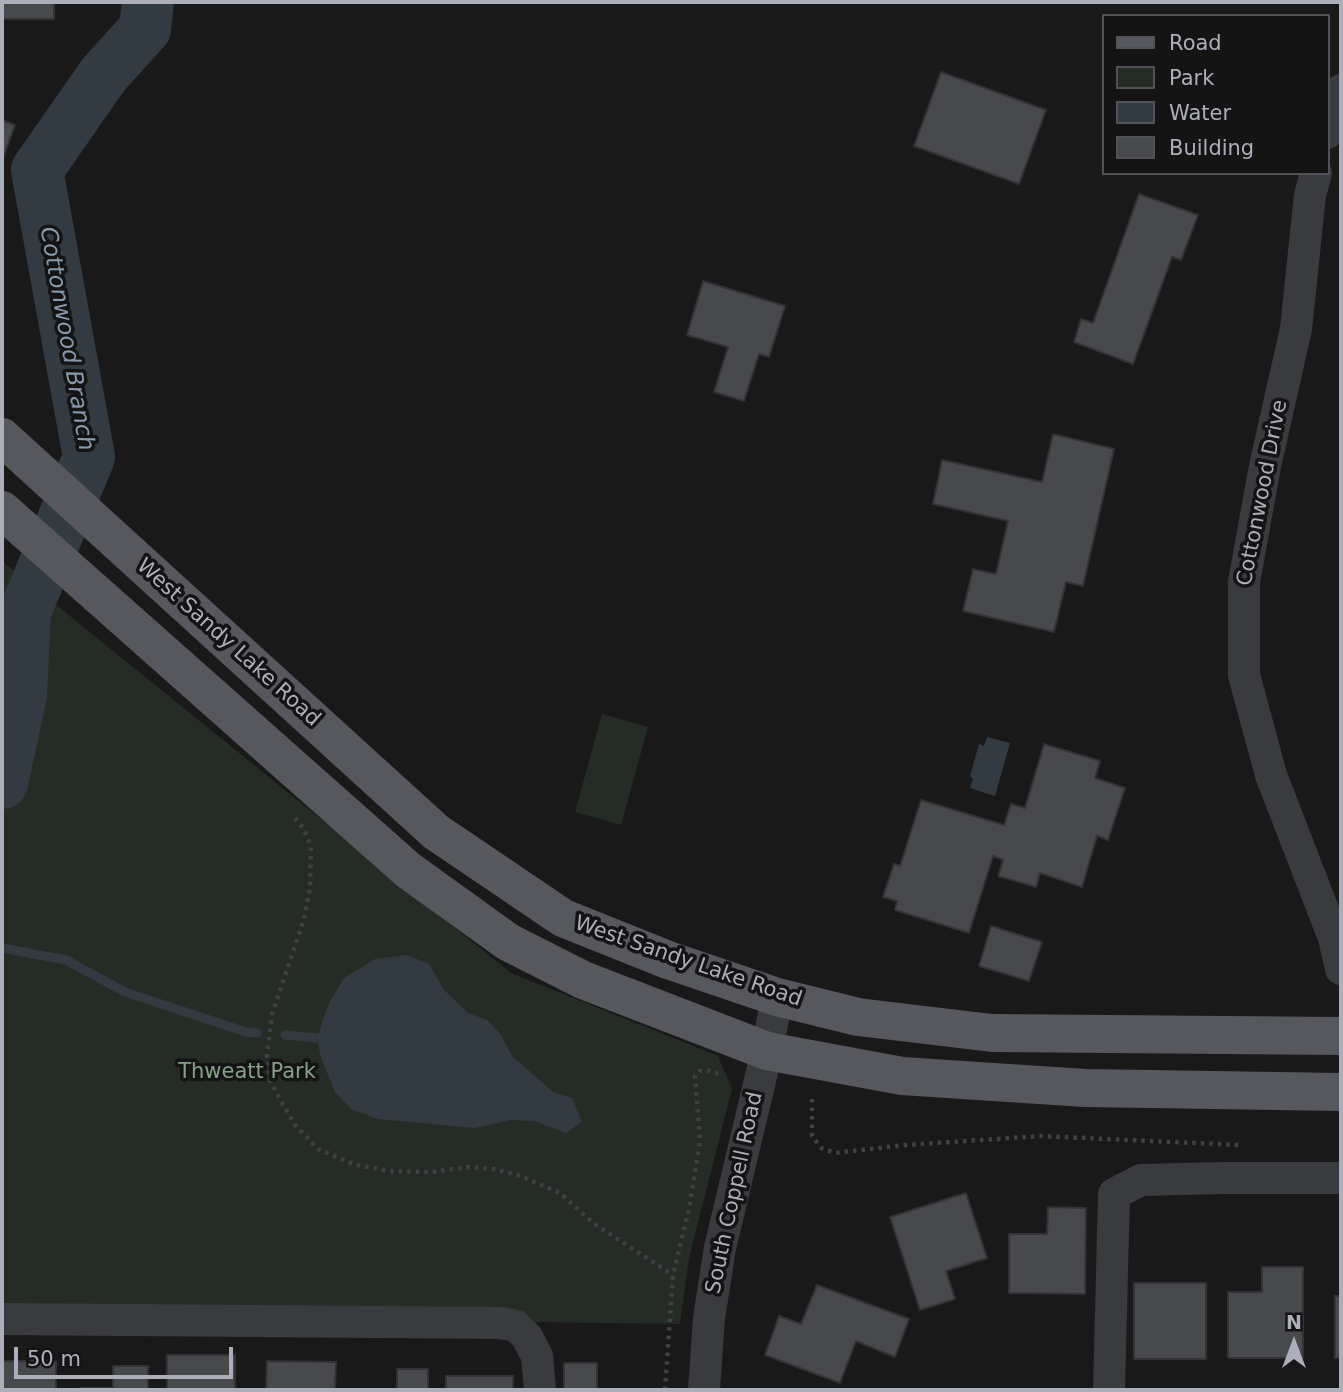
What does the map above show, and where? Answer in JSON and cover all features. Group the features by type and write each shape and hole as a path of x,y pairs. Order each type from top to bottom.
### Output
{"main road":[{"name":"West Sandy Lake Road","path":"2,436 436,832 563,918 668,960 777,998 858,1017 992,1033 1341,1036"},
{"path":"2,510 408,870 508,942 583,980 767,1051 915,1077 1085,1088 1341,1092"}],"street":[{"path":"1329,125 1341,90"},
{"name":"Cottonwood Drive","path":"1315,175 1310,195 1296,329 1265,466 1244,582 1244,675 1271,775 1334,938 1341,969"},
{"name":"South Coppell Road","path":"704,1390 709,1318 720,1248 777,998"},
{"path":"1109,1390 1114,1194 1141,1180 1341,1178"},
{"path":"2,1319 501,1323 516,1326 527,1337 537,1356 540,1390"}],"path":[{"path":"291,812 304,829 311,847 310,888 304,919 272,1016 267,1055 271,1083 295,1125 318,1149 353,1164 388,1171 431,1172 467,1167 518,1175 560,1193 593,1223 673,1275"},
{"path":"665,1390 673,1275 690,1209 700,1141 695,1076 700,1071 707,1070 719,1074"},
{"path":"812,1099 813,1136 821,1148 835,1153 905,1145 1041,1136 1242,1145"}],"green space":[{"name":"Thweatt Park","path":"2,561 511,973 718,1056 732,1089 689,1258 680,1324 2,1315"},
{"path":"602,714 648,727 621,825 575,812"}],"water":[{"path":"987,737 1010,743 995,796 970,788 973,779 970,776 979,744 984,746"},
{"path":"407,955 429,964 444,990 468,1013 487,1020 501,1035 512,1056 553,1092 572,1098 582,1122 566,1133 534,1121 511,1120 475,1128 378,1119 351,1109 335,1092 321,1058 317,1038 329,1003 344,978 375,959"}],"building":[{"path":"2,2 54,2 54,19 2,19"},
{"path":"941,72 1046,110 1019,184 914,146"},
{"path":"2,120 15,125 2,161"},
{"path":"1139,194 1198,215 1181,260 1172,257 1133,364 1074,342 1081,319 1093,323"},
{"path":"703,281 785,306 769,357 759,354 744,401 714,392 728,347 687,335"},
{"path":"1053,434 1114,449 1083,586 1066,582 1054,632 963,611 973,569 996,574 1008,521 933,504 942,460 1042,482"},
{"path":"1044,744 1100,761 1095,778 1125,788 1108,840 1097,836 1082,887 1040,873 1036,887 998,876 1003,860 993,856 969,933 895,910 897,901 883,897 894,864 900,866 921,800 1004,825 1011,804 1025,808"},
{"path":"991,926 1042,942 1029,981 979,966"},
{"path":"966,1193 987,1258 946,1271 955,1299 920,1310 890,1217"},
{"path":"1048,1207 1086,1208 1085,1294 1009,1293 1009,1234 1047,1234"},
{"path":"1262,1267 1303,1267 1303,1358 1228,1358 1228,1292 1262,1292"},
{"path":"1134,1283 1206,1283 1206,1359 1134,1359"},
{"path":"817,1285 909,1319 895,1357 856,1341 840,1383 765,1355 779,1316 801,1324"},
{"path":"1335,1296 1341,1296 1341,1358 1335,1358"},
{"path":"167,1355 235,1355 235,1390 167,1390"},
{"path":"2,1361 56,1361 56,1390 2,1390"},
{"path":"267,1361 336,1362 335,1390 266,1390"},
{"path":"564,1363 597,1363 597,1390 564,1390"},
{"path":"113,1366 148,1366 148,1390 80,1390 113,1388"},
{"path":"397,1369 428,1369 428,1390 397,1390"},
{"path":"446,1376 513,1376 513,1390 446,1390"}],"waterway":[{"name":"Cottonwood Branch","path":"2,783 21,695 25,612 89,457 37,170 104,74 145,29 148,2"},
{"path":"2,948 66,960 125,992 246,1032 257,1033"},
{"path":"285,1035 317,1038"}]}
